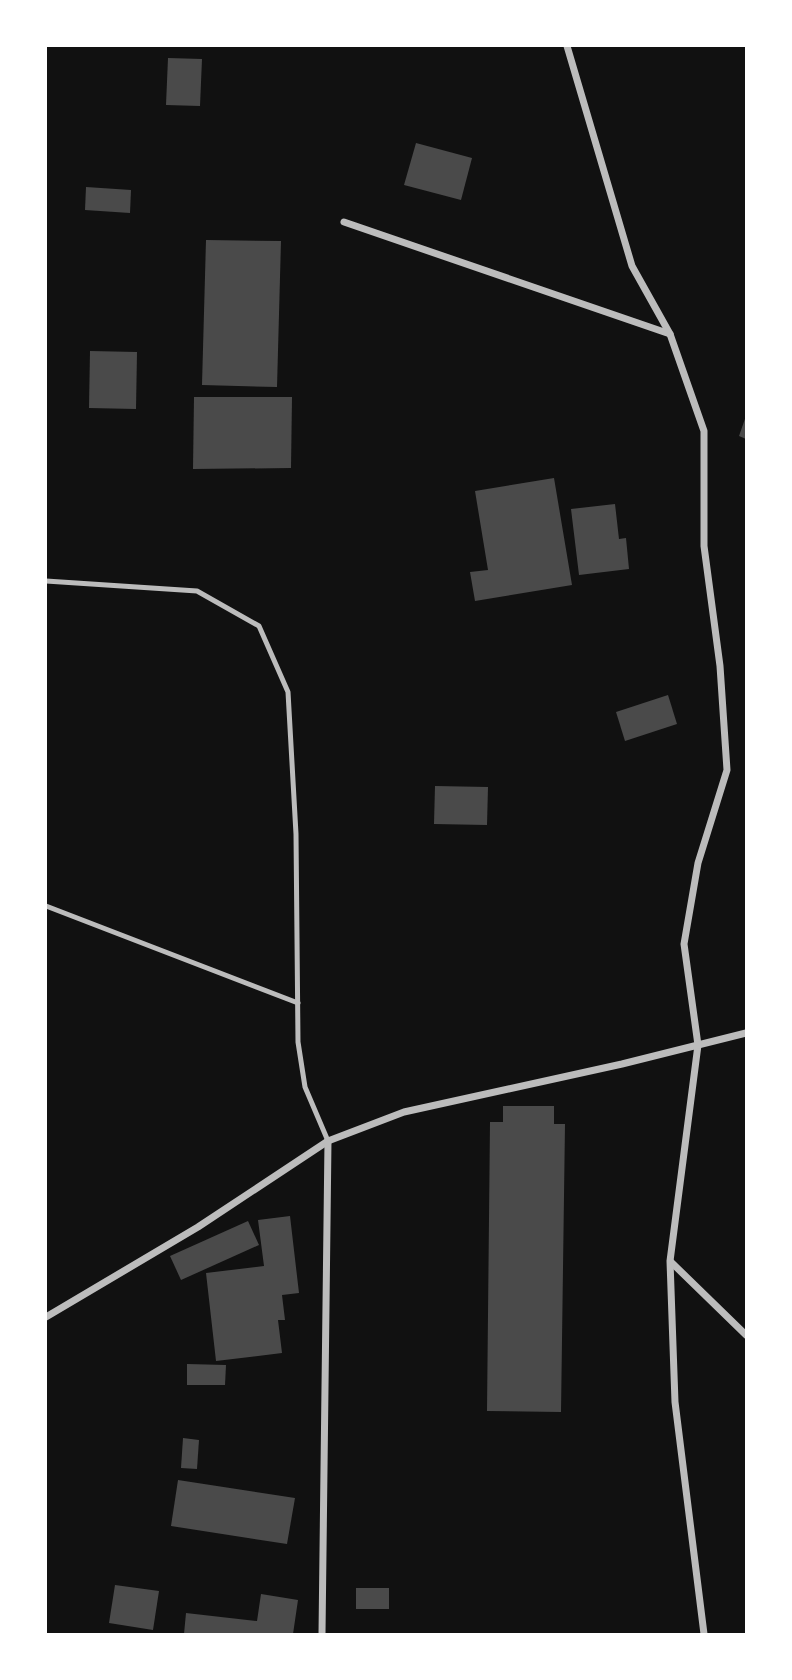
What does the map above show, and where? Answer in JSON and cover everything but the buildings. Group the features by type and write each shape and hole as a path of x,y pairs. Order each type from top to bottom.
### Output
{"street":[{"path":"567,46 632,266 670,334 704,431 704,546 720,666 727,769 698,863 684,944 698,1045 670,1261 675,1402 704,1634"},
{"path":"344,222 670,334"},
{"path":"46,1317 198,1227 328,1141 404,1112 622,1064 747,1033"},
{"path":"322,1634 328,1141"},
{"path":"670,1261 747,1335"}],"lane":[{"path":"46,581 197,591 259,626 288,692 296,834 298,1042 305,1087 328,1141"},
{"path":"46,906 298,1003"}]}
